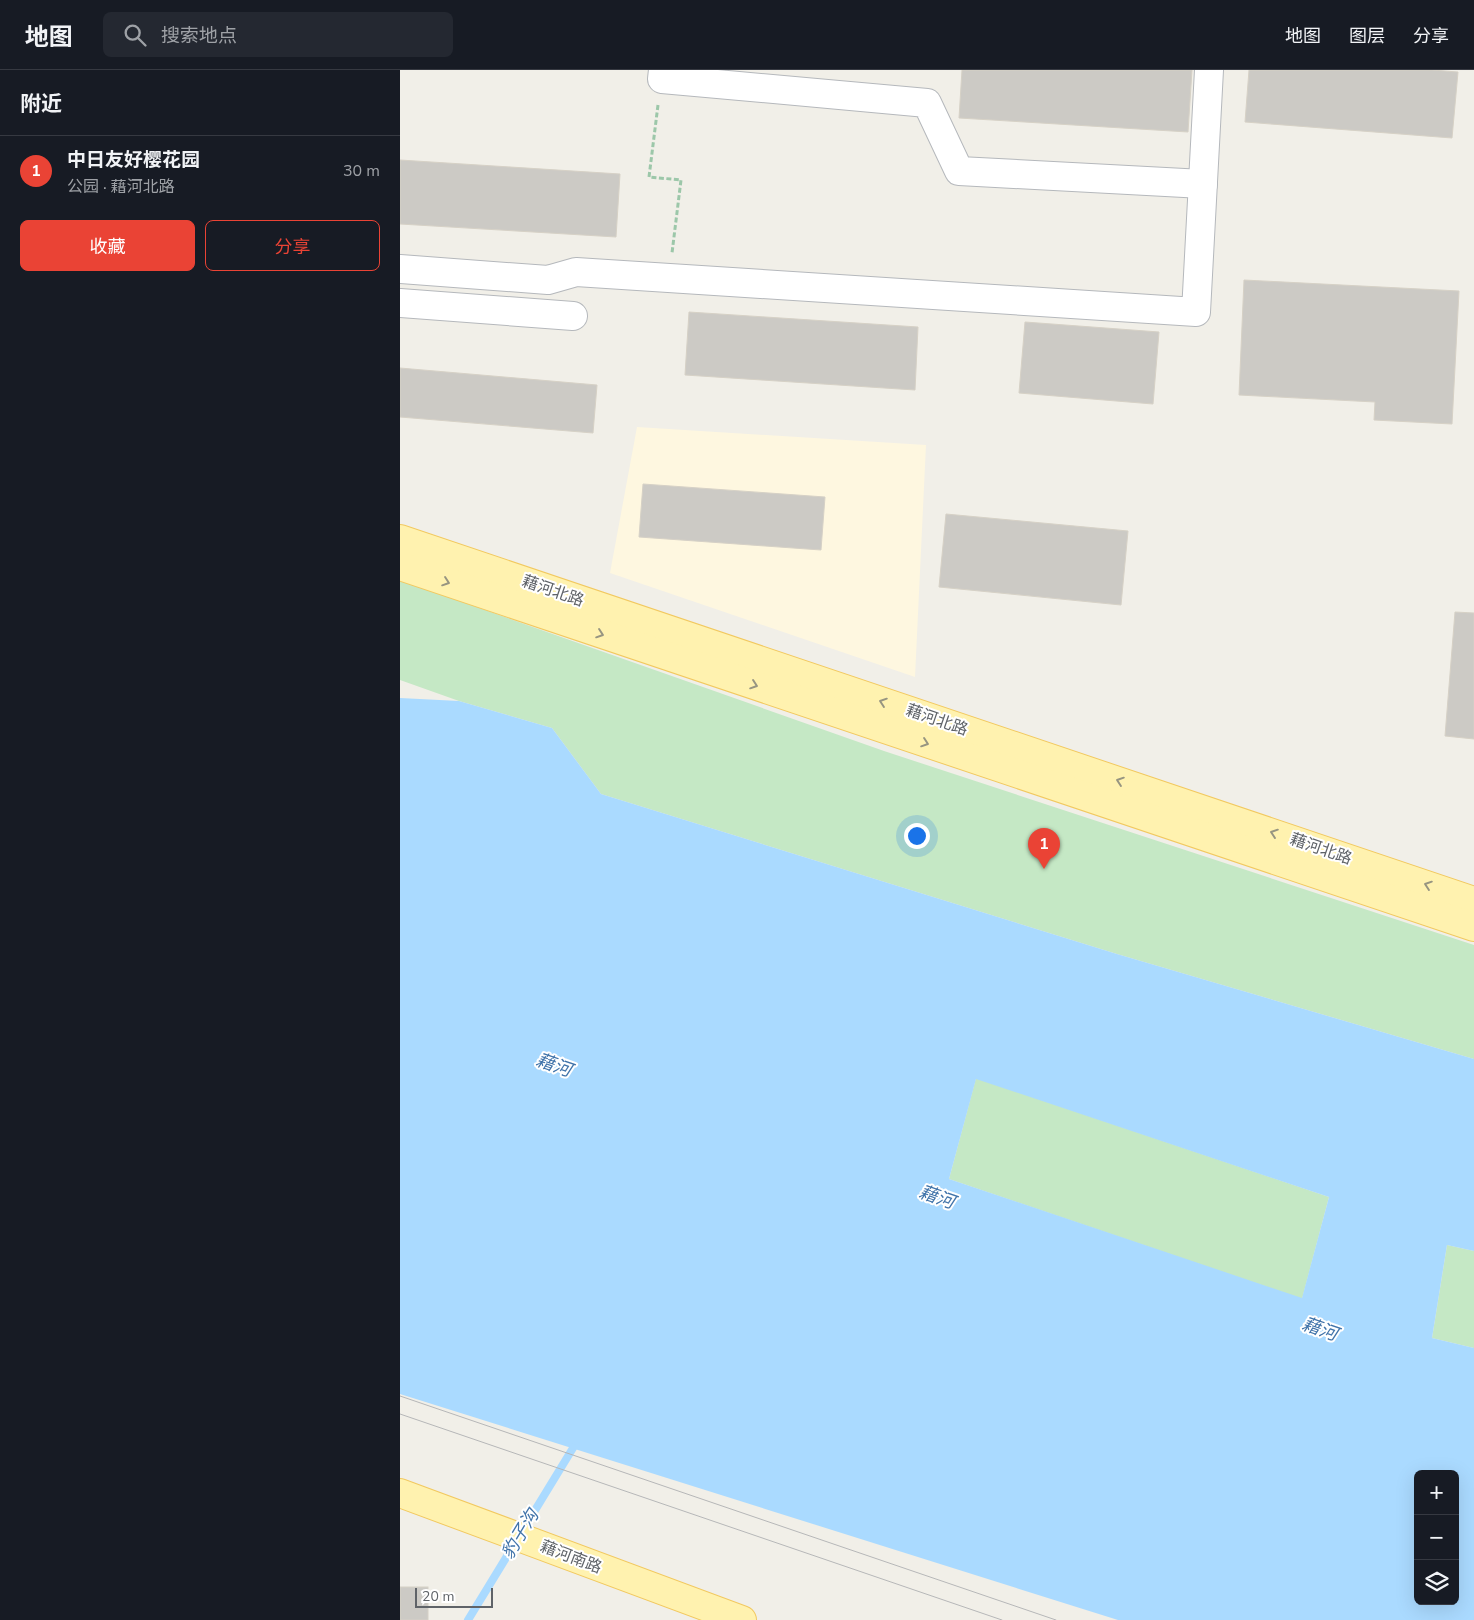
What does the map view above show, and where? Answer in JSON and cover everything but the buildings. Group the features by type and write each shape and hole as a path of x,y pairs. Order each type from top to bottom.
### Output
{"main road":[{"name":"藉河北路","path":"400,539 1474,901"},
{"name":"藉河北路","path":"400,566 1474,927"},
{"name":"藉河南路","path":"400,1493 742,1620"}],"lane":[{"path":"400,269 548,280 576,272 1196,312 1209,70"},
{"path":"662,74 927,103 959,171 1203,184"},
{"path":"400,303 573,316"}],"path":[{"path":"662,74 649,177 681,180 668,278"}],"shaded area":[{"path":"637,427 926,445 915,677 610,573"}],"green space":[{"path":"400,580 884,751 1474,945 1474,1059 1117,954 601,794 552,728 459,701 400,680"},
{"path":"976,1078 1329,1197 1302,1299 949,1179"},
{"path":"1447,1245 1474,1251 1474,1348 1432,1338"}],"water":[{"name":"藉河","path":"400,698 459,701 552,728 601,794 1117,954 1474,1059 1474,1251 1447,1245 1432,1338 1474,1348 1474,1620 1118,1620 400,1394","holes":["976,1079 1329,1197 1302,1298 949,1179"]}],"waterway":[{"name":"豹子沟","path":"468,1620 573,1448"}],"tram line":[{"path":"400,1396 1056,1620"},
{"path":"400,1414 1002,1620"}],"place":[{"name":"中日友好樱花园","path":"1044,869"}]}
